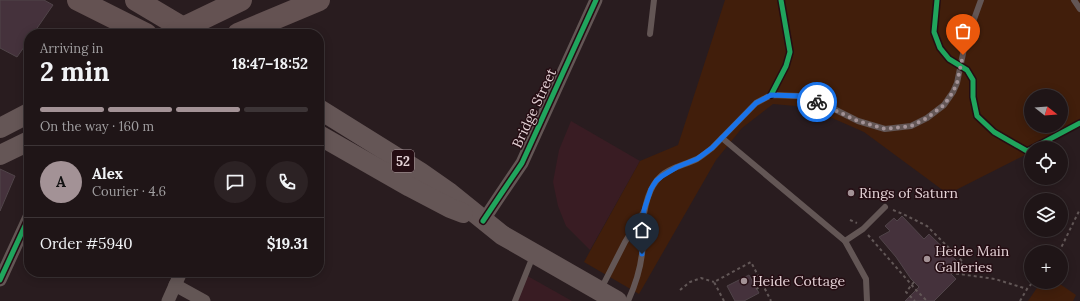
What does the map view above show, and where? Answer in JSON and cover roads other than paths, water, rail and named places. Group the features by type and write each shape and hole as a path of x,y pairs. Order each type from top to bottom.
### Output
{"highway":[{"path":"78,0 136,29"},
{"path":"136,0 180,29"},
{"path":"250,29 320,0"},
{"path":"188,29 229,1"}],"main road":[{"name":"52","path":"324,112 420,172 450,193 502,235 618,301"},
{"path":"0,128 24,116"},
{"name":"52","path":"324,138 410,188 450,208 483,221"},
{"path":"0,155 24,143"}],"street":[{"name":"Bridge Street","path":"483,221 522,163 596,0"},
{"path":"0,280 24,228"},
{"path":"168,301 179,277"},
{"path":"175,285 204,301"}],"lane":[{"path":"650,34 654,0"},
{"path":"600,290 625,242 644,210 651,189 656,181 679,166 697,159 712,148 756,103 771,95 799,96 822,103 858,121 885,129 911,126 927,118 944,105 953,92 958,77 965,44 981,0"},
{"path":"1074,0 1080,9"},
{"path":"722,138 845,241 866,279 867,301"},
{"path":"845,241 863,229 885,207"},
{"path":"628,301 638,276 642,254 644,210"},
{"path":"515,301 534,254"}],"place":[{"name":"Rings of Saturn","path":"851,193"},
{"name":"Heide Main Galleries","path":"927,259"},
{"name":"Heide Cottage","path":"744,281"}]}
